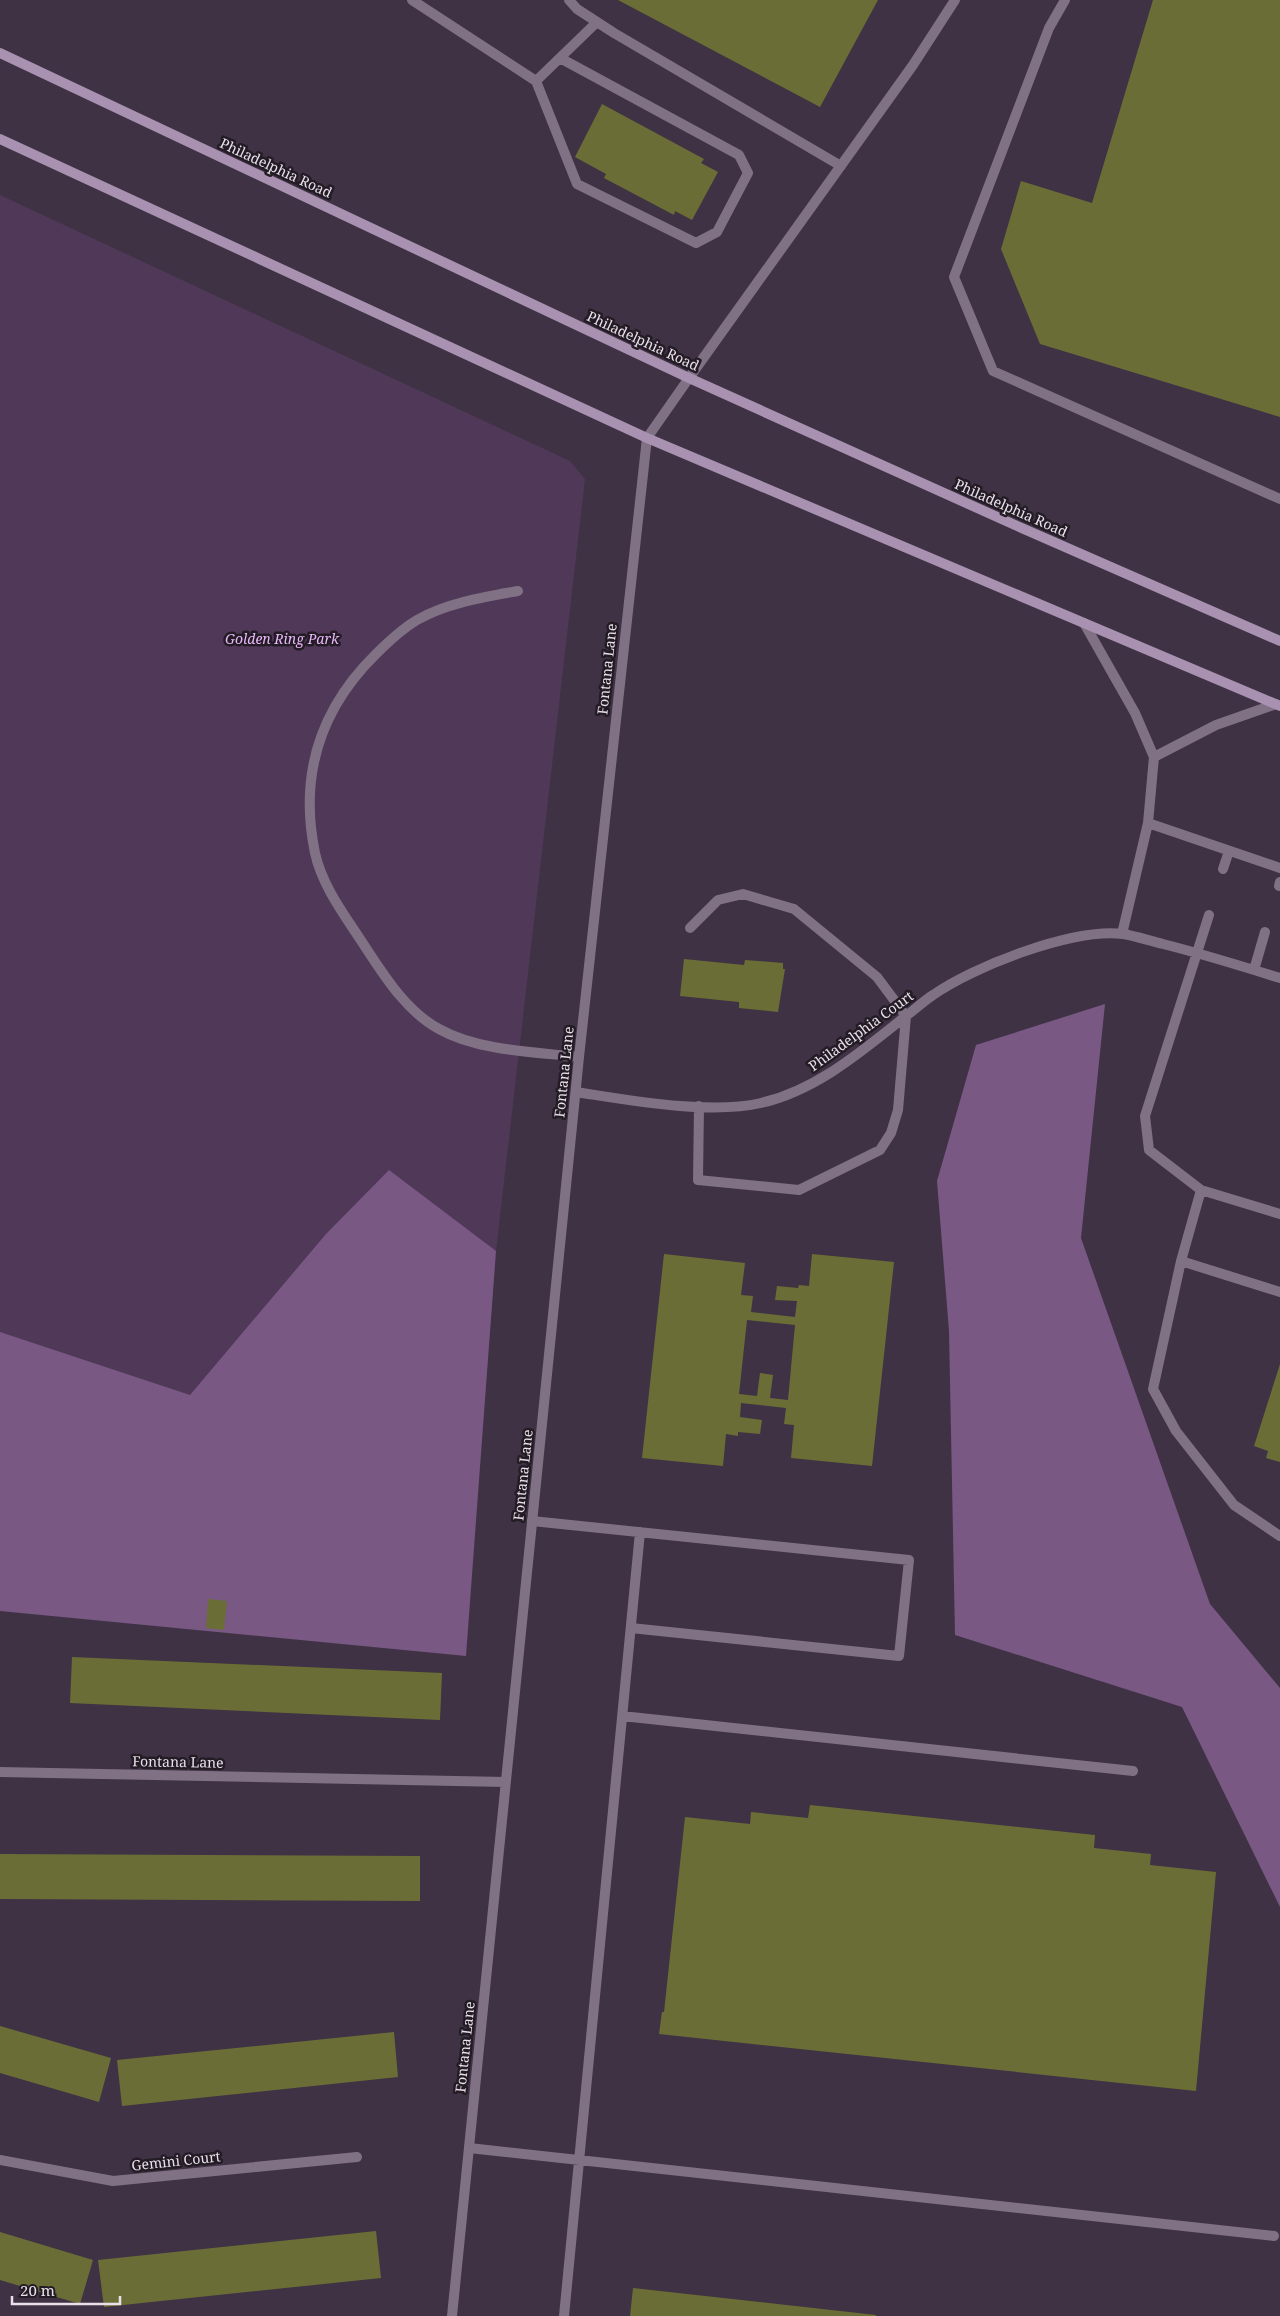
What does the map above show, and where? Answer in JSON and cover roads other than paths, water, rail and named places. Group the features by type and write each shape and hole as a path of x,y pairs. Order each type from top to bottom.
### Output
{"main road":[{"path":"0,46 16,61"},
{"name":"Philadelphia Road","path":"0,53 689,378 1015,525 1280,641"},
{"path":"0,139 647,438 1278,705"}],"street":[{"path":"412,0 536,81 577,184 696,243 717,232 748,173 739,155 560,58"},
{"path":"569,0 578,9 597,22 841,166"},
{"name":"Fontana Lane","path":"452,2316 579,1057 647,438 913,65 955,0"},
{"path":"1065,0 1049,28 954,278 993,371 1280,499"},
{"path":"536,81 597,22"},
{"path":"518,591 448,607 416,620 389,640 360,669 339,696 322,734 311,773 309,812 315,855 330,894 380,969 408,1005 439,1029 465,1039 498,1047 579,1057"},
{"path":"1084,623 1135,713 1154,757 1148,824 1122,934"},
{"path":"1154,757 1216,725 1278,705"},
{"path":"1148,824 1280,868"},
{"path":"1223,868 1229,851"},
{"path":"690,928 718,900 743,894 794,910 877,977 906,1016 898,1110 891,1133 880,1150 799,1190 698,1180 699,1106"},
{"path":"1209,916 1145,1116 1149,1150 1201,1190 1280,1214"},
{"path":"1254,970 1265,932"},
{"name":"Philadelphia Court","path":"576,1092 655,1103 699,1106 723,1107 760,1103 789,1094 818,1081 863,1050 934,994 1007,959 1074,938 1122,934 1198,953 1280,978"},
{"path":"1201,1190 1181,1261 1153,1390 1176,1431 1234,1505 1280,1536"},
{"path":"1181,1261 1280,1292"},
{"path":"532,1521 909,1560 899,1656 631,1628"},
{"path":"564,2316 640,1532"},
{"path":"622,1716 1133,1771"},
{"name":"Fontana Lane","path":"0,1772 506,1782"},
{"path":"469,2148 1274,2236"},
{"name":"Gemini Court","path":"0,2160 113,2181 357,2157"}],"park label":[{"name":"Golden Ring Park","path":"282,639"}]}
